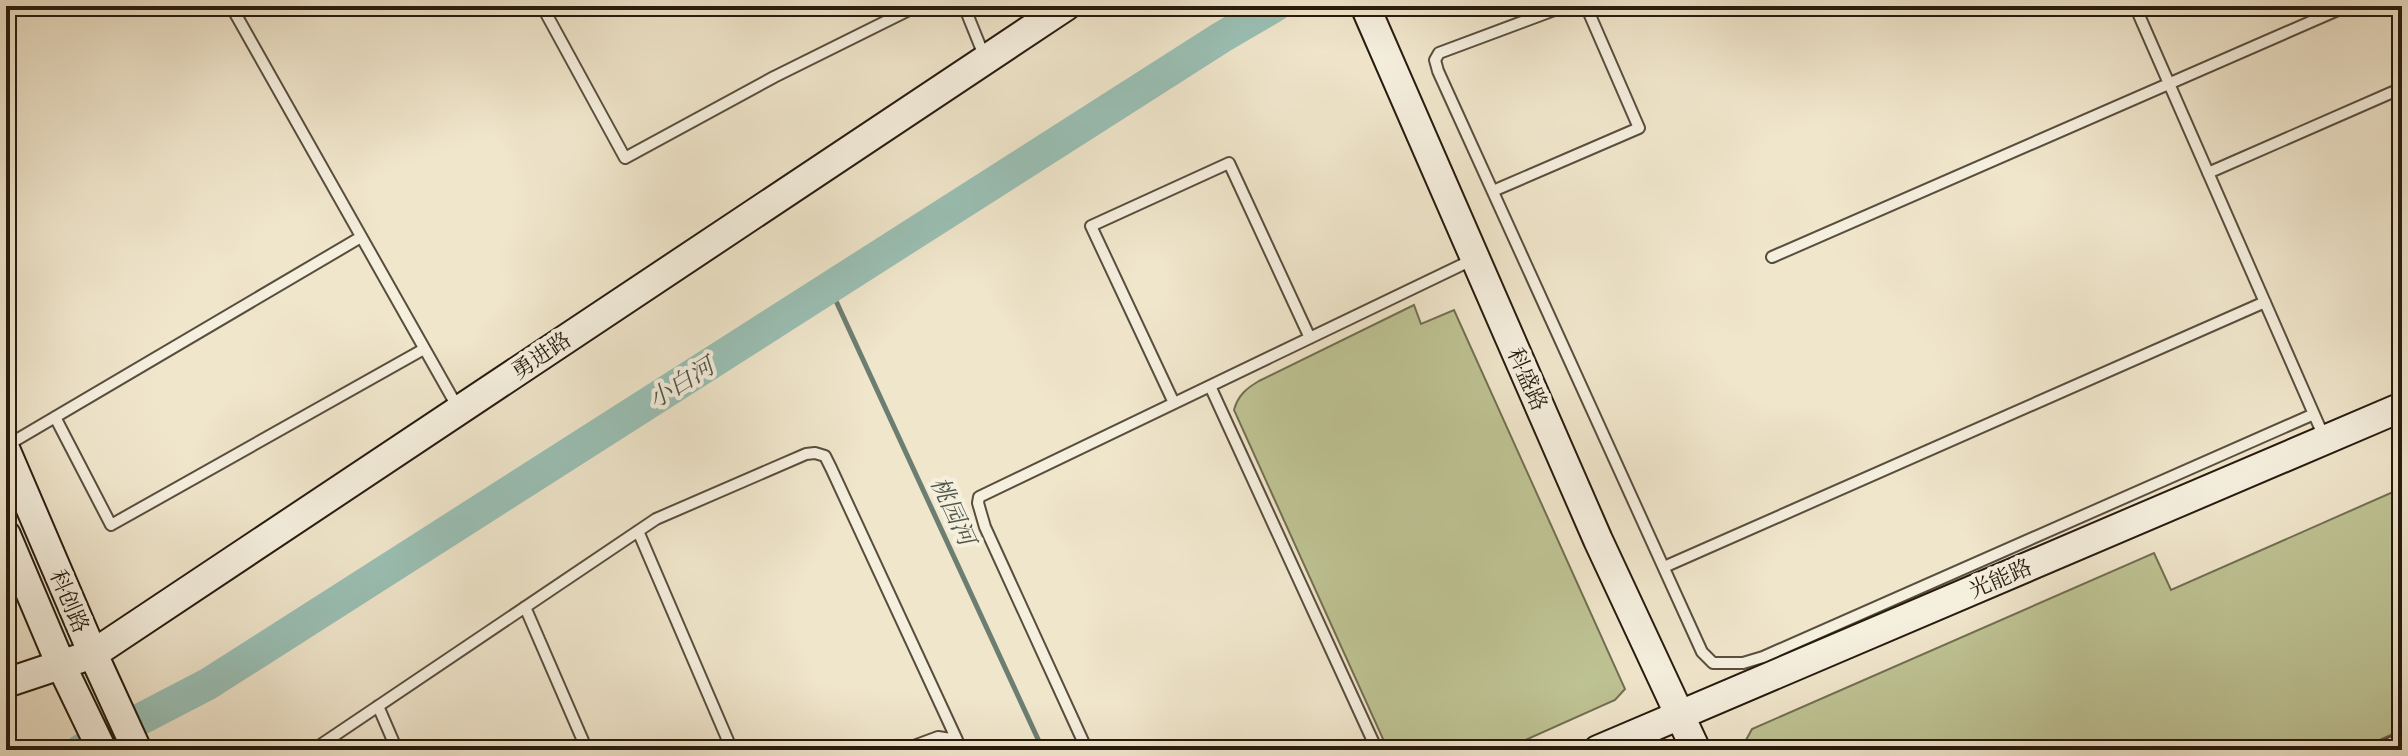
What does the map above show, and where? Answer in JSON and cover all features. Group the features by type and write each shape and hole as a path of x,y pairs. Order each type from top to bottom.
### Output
{"street":[{"name":"勇进路","path":"6,683 93,654 1066,6"},
{"name":"科盛路","path":"1365,6 1598,540 1696,750"},
{"name":"光能路","path":"1598,750 2319,427 2402,407"},
{"name":"科创路","path":"6,448 137,750"},
{"name":"科创路","path":"6,535 61,665 102,750"}],"lane":[{"path":"231,6 459,410"},
{"path":"542,6 625,158 774,77 917,6"},
{"path":"964,6 985,60"},
{"path":"1565,6 1439,53 1435,60 1702,652 1713,663 1743,663 1792,644 2319,427 2135,6"},
{"path":"1493,191 1639,128 1586,6"},
{"path":"1772,257 2347,6"},
{"path":"2208,173 2402,88"},
{"path":"1174,403 1091,226 1229,163 1310,338"},
{"path":"6,448 361,237"},
{"path":"1087,750 985,527 979,497 1475,258"},
{"path":"1664,567 2265,302"},
{"path":"55,417 111,525 424,349"},
{"path":"1210,386 1377,750"},
{"path":"313,750 656,519 806,454 815,453 825,456 959,745"},
{"path":"638,531 732,750"},
{"path":"525,607 587,750"},
{"path":"378,706 397,750"},
{"path":"903,750 938,737 959,745"},
{"path":"2375,750 2402,738"}],"green space":[{"path":"1414,305 1421,324 1454,310 1625,689 1615,700 1503,750 1388,750 1234,410 1244,392 1259,381"},
{"path":"2402,488 2402,730 2357,750 1747,750 1745,742 1752,729 2154,553 2171,590"}],"waterway":[{"name":"小白河","path":"81,750 208,684 1275,6"},
{"name":"桃园河","path":"830,288 1043,750"}]}
